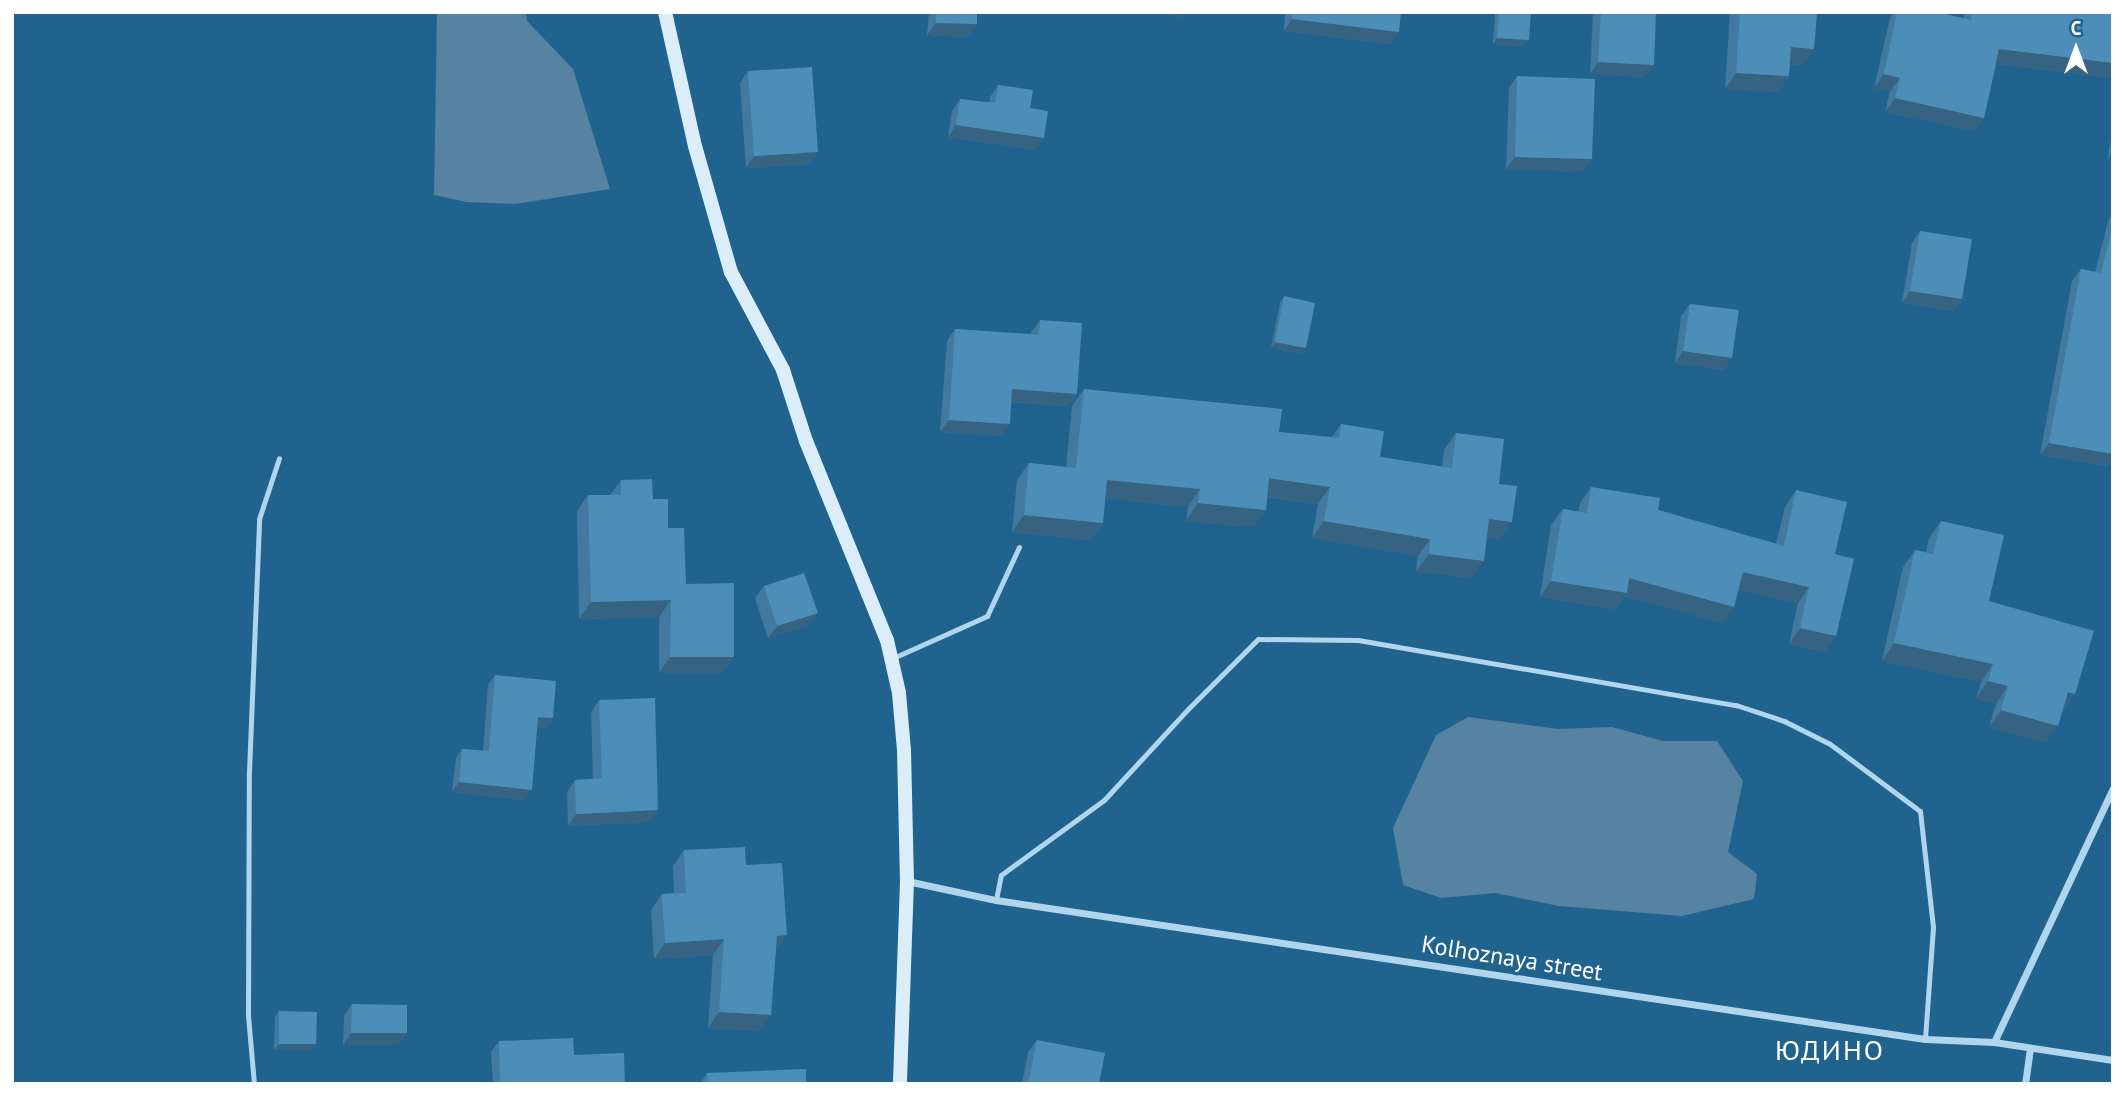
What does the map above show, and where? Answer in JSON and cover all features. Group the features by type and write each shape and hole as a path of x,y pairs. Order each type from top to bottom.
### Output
{"street":[{"path":"665,12 695,146 731,272 783,370 806,441 887,640 899,693 904,750 907,881 900,1084"},
{"path":"1994,1042 2113,789"},
{"name":"Kolhoznaya street","path":"907,881 996,900 1925,1039 1994,1042 2113,1060"},
{"path":"2025,1084 2030,1049"}],"lane":[{"path":"254,1084 248,1016 249,786 259,519 279,458"},
{"path":"891,659 987,615 1020,547"},
{"path":"996,900 1000,875 1104,800 1188,709 1258,639 1358,640 1736,705 1784,722 1830,744 1920,811 1933,927 1925,1039"}],"water":[{"path":"437,12 526,12 527,21 573,69 610,189 515,204 466,202 434,195"},
{"path":"1468,717 1558,729 1612,727 1663,741 1717,741 1743,781 1728,852 1757,874 1754,899 1682,916 1559,906 1495,893 1441,898 1403,885 1393,828 1436,735"}],"building":[{"path":"936,12 977,12 977,24 936,23"},
{"path":"1293,12 1401,12 1399,32 1292,19"},
{"path":"1499,12 1531,12 1529,40 1497,38"},
{"path":"1601,12 1656,12 1654,65 1598,62"},
{"path":"1740,12 1817,12 1814,49 1791,47 1789,76 1736,73"},
{"path":"1897,12 1936,12 1971,20 1972,12 2113,13 2113,63 1999,49 1984,118 1895,98 1900,78 1884,74"},
{"path":"812,67 818,152 754,156 748,71"},
{"path":"1517,76 1595,79 1592,159 1515,157"},
{"path":"998,85 1033,90 1030,108 1048,111 1044,138 956,125 960,99 995,103"},
{"path":"2113,224 2113,454 2049,443 2081,269 2101,273"},
{"path":"1920,231 1972,239 1962,299 1910,291"},
{"path":"1284,296 1315,303 1306,348 1275,342"},
{"path":"1690,304 1739,310 1732,358 1683,351"},
{"path":"1040,320 1082,323 1077,394 1012,389 1010,424 949,420 955,329 1039,335"},
{"path":"1084,389 1282,409 1279,432 1339,438 1341,424 1384,431 1380,457 1452,468 1456,433 1504,439 1499,484 1517,486 1512,522 1489,519 1484,561 1429,554 1430,539 1324,521 1330,487 1269,478 1266,510 1198,503 1200,489 1107,480 1103,523 1024,515 1029,463 1076,468"},
{"path":"652,479 653,499 668,499 668,528 684,528 686,584 734,583 734,657 670,657 671,600 591,602 588,495 621,495 621,480"},
{"path":"1591,487 1660,498 1658,510 1784,546 1796,490 1847,502 1835,554 1854,559 1836,636 1800,628 1809,587 1743,572 1734,607 1629,578 1627,593 1551,581 1563,509 1587,513"},
{"path":"1941,521 2004,535 1989,601 2094,631 2075,694 2068,692 2058,726 2001,710 2008,686 1988,681 1993,664 1894,643 1915,550 1933,554"},
{"path":"804,573 818,613 777,626 764,586"},
{"path":"495,675 556,681 553,718 538,717 532,790 459,782 462,749 489,751"},
{"path":"655,698 658,810 576,814 575,780 602,778 599,700"},
{"path":"745,847 746,865 782,863 787,935 777,936 771,1015 719,1012 724,939 665,943 662,894 686,893 684,850"},
{"path":"352,1004 407,1005 407,1033 351,1033"},
{"path":"279,1011 317,1012 316,1044 279,1044"},
{"path":"573,1038 574,1055 624,1053 625,1084 500,1084 499,1041"},
{"path":"1037,1040 1105,1053 1099,1084 1028,1084"},
{"path":"806,1069 806,1084 708,1084 707,1073"}],"district":[{"name":"ЮДИНО","path":"1830,1050"}]}
